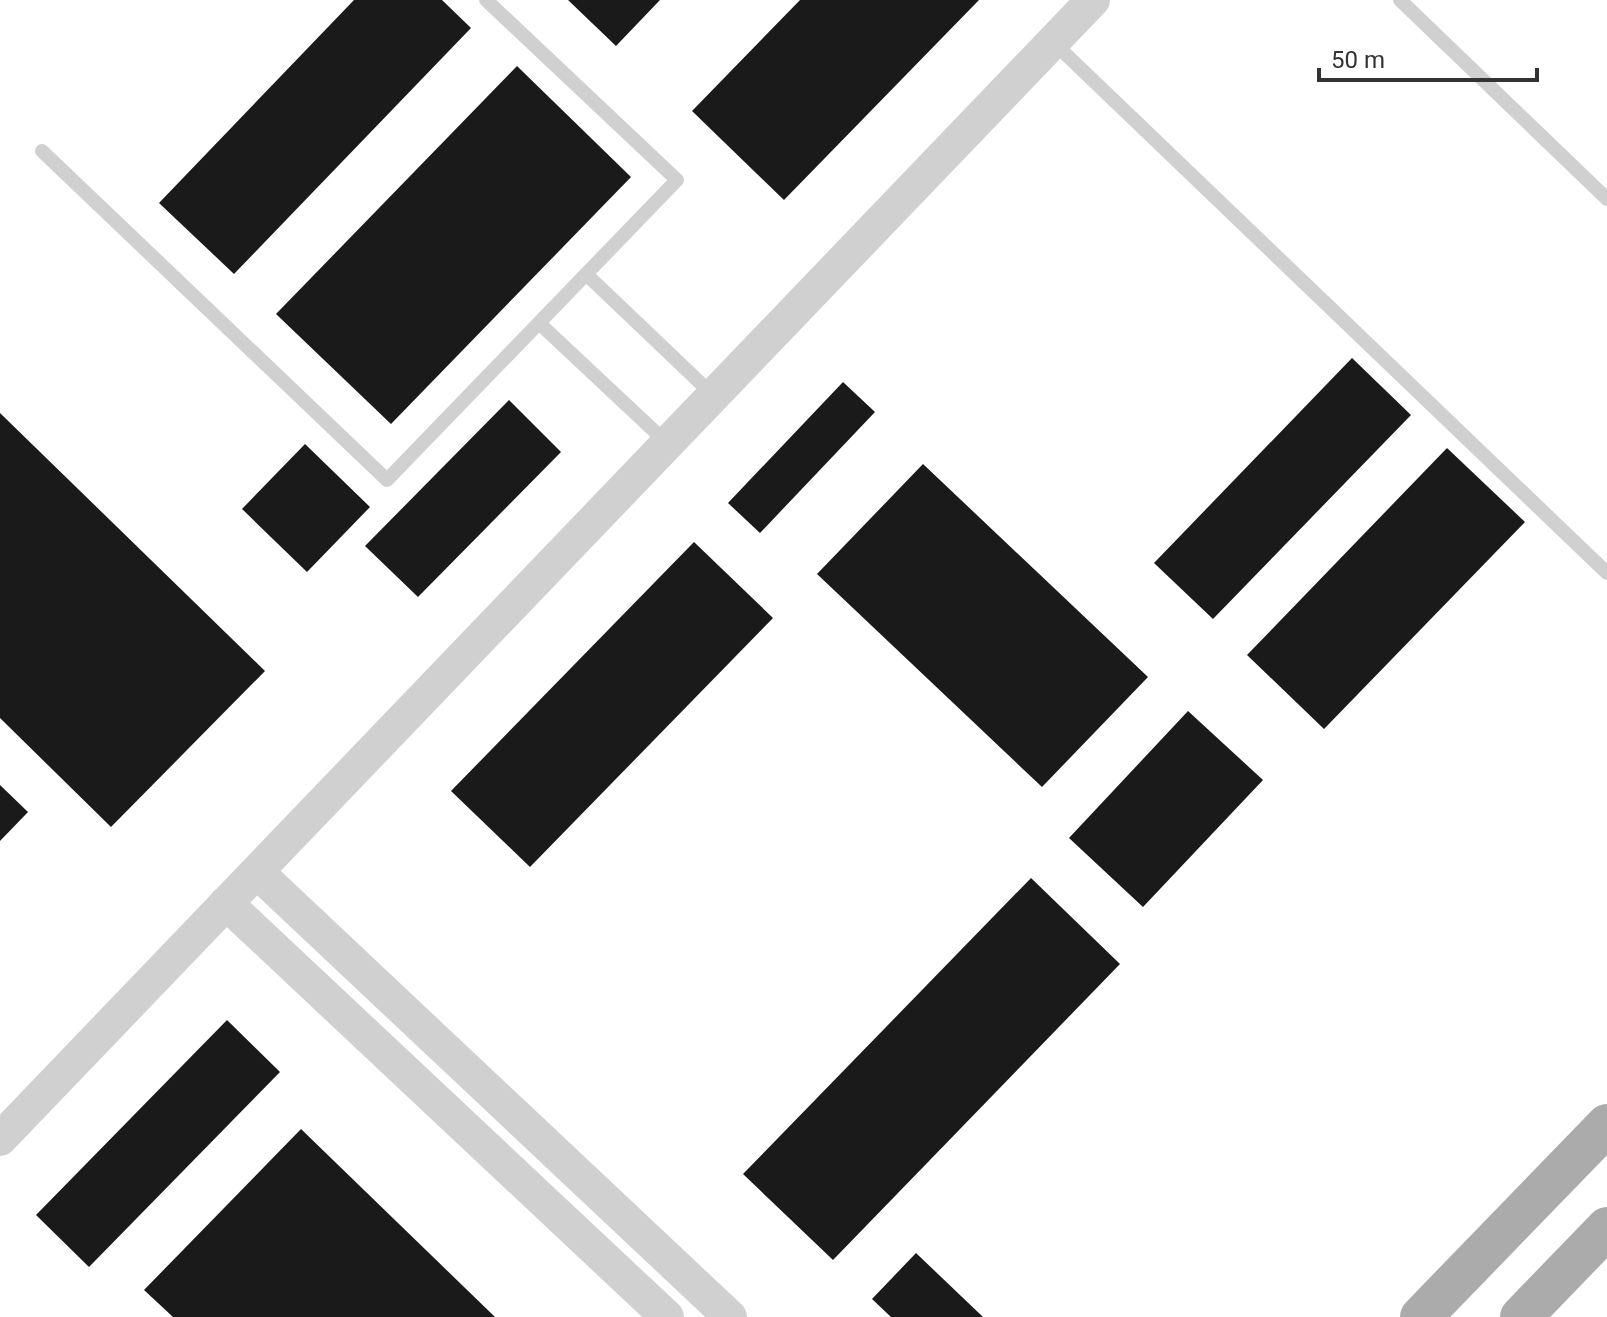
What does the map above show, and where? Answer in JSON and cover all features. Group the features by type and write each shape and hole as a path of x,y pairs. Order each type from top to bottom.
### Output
{"main road":[{"path":"1421,1317 1607,1125"},
{"path":"1521,1317 1607,1228"}],"street":[{"path":"0,1139 1093,0"},
{"path":"257,872 730,1317"},
{"path":"226,903 667,1317"}],"lane":[{"path":"42,151 387,480 677,180 486,0"},
{"path":"1400,0 1607,199"},
{"path":"1053,42 1607,573"},
{"path":"586,274 714,396"},
{"path":"539,323 668,443"}],"building":[{"path":"354,0 442,0 471,28 234,274 159,203"},
{"path":"568,0 660,0 616,46"},
{"path":"800,0 979,0 784,200 692,111"},
{"path":"517,66 631,177 391,424 276,314"},
{"path":"1352,358 1411,415 1213,619 1154,563"},
{"path":"843,382 875,412 760,533 728,503"},
{"path":"509,400 561,452 418,597 365,546"},
{"path":"0,413 265,671 111,827 0,718"},
{"path":"305,444 370,507 307,572 242,509"},
{"path":"1447,448 1525,522 1324,729 1247,655"},
{"path":"923,464 1148,677 1042,787 817,574"},
{"path":"694,542 773,618 530,867 451,791"},
{"path":"1188,711 1263,780 1143,907 1069,838"},
{"path":"0,785 28,812 0,841"},
{"path":"1031,878 1120,964 833,1260 743,1174"},
{"path":"227,1020 280,1072 89,1267 36,1215"},
{"path":"301,1129 495,1317 173,1317 144,1290"},
{"path":"916,1253 983,1317 891,1317 872,1299"}]}
